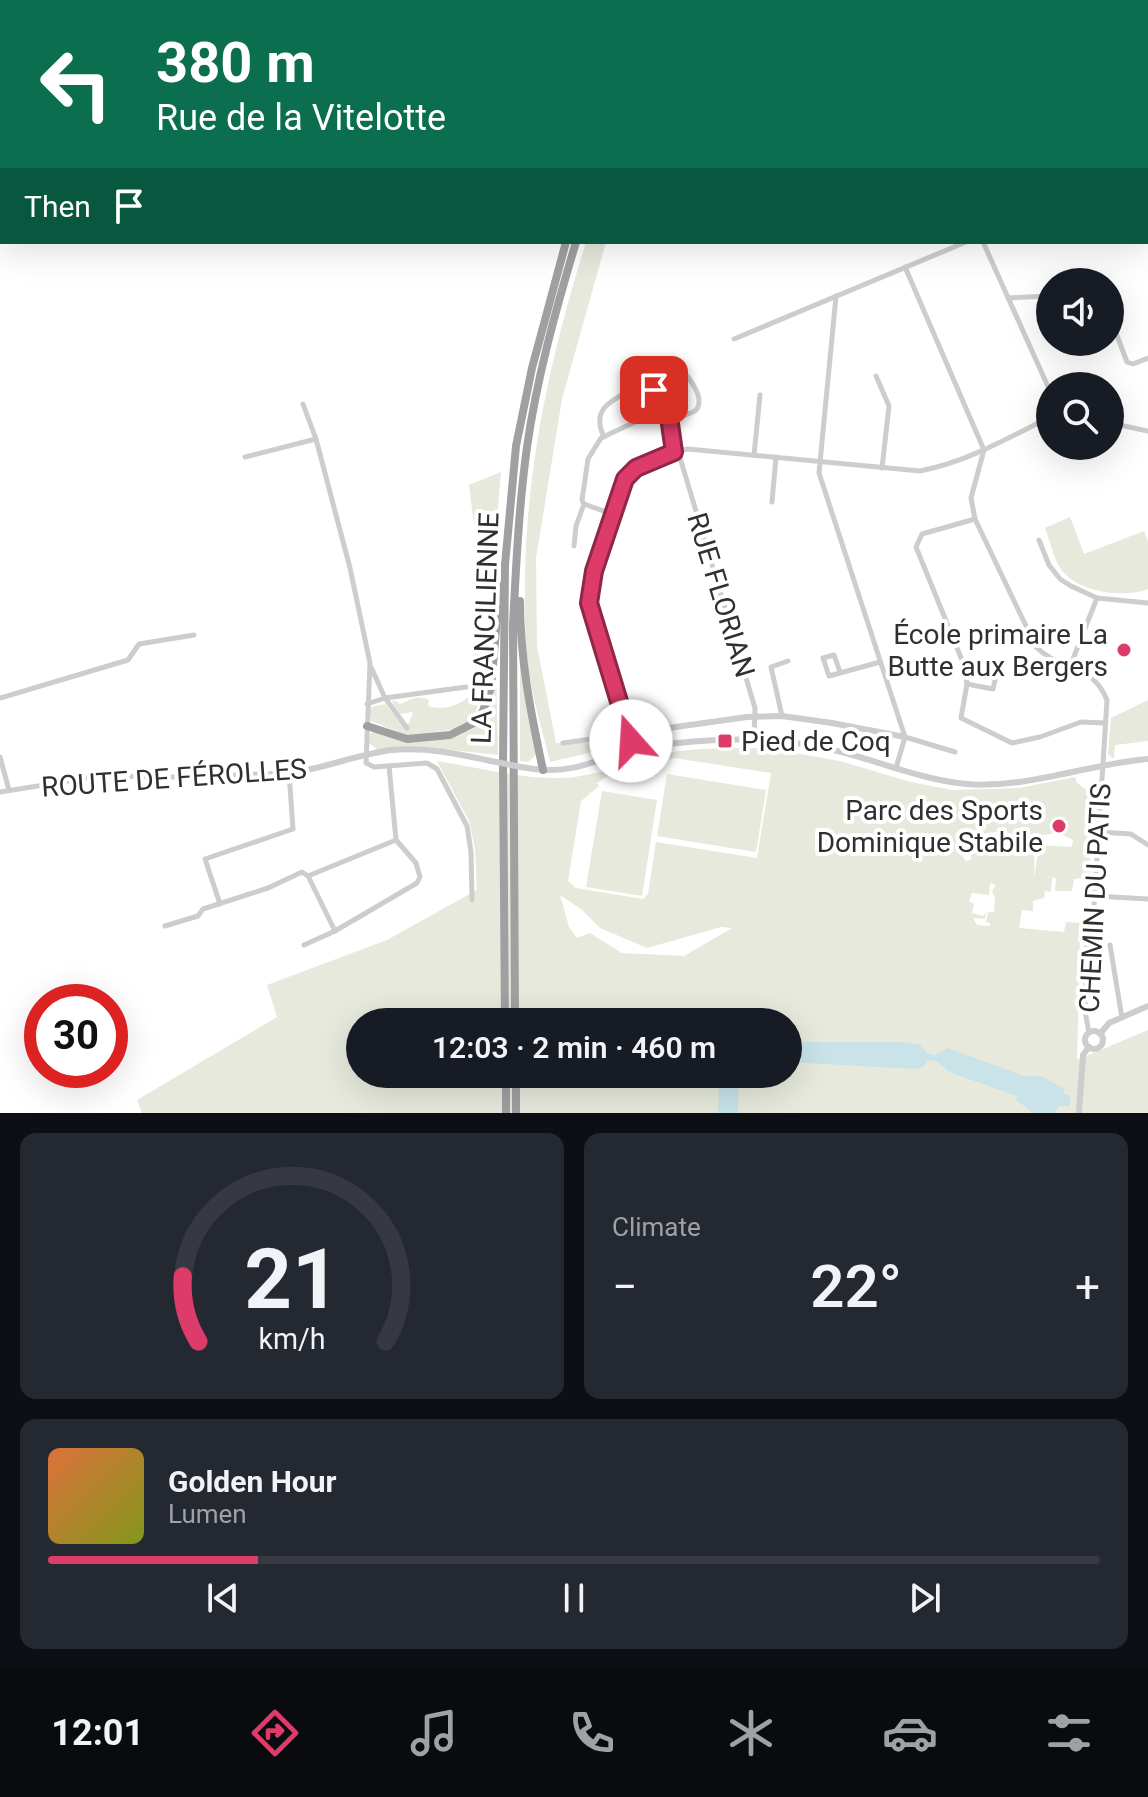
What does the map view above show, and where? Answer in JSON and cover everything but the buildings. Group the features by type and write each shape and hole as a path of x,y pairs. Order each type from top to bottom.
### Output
{"highway":[{"name":"LA FRANCILIENNE","path":"505,1008 505,565 516,446 563,244"},
{"name":"LA FRANCILIENNE","path":"515,1008 513,625 516,569 527,448 541,369 575,244"},
{"path":"367,726 407,739 450,735 474,723 483,711 491,687 500,580 505,565"},
{"path":"516,569 527,698 543,770"},
{"path":"506,1088 506,1113"},
{"path":"516,1088 516,1113"}],"street":[{"path":"734,339 961,244"},
{"path":"984,244 1041,372"},
{"path":"905,267 984,450 971,498 975,519 922,534 916,547 964,665 967,684 961,718 1012,743 1040,737 1081,722 1106,723"},
{"path":"836,296 819,462 821,481 905,737 896,768"},
{"path":"1008,298 1036,297"},
{"path":"1124,354 1127,362 1133,364 1148,358"},
{"path":"574,546 576,526 584,504 581,495 586,482 588,459 604,437 635,422 669,418 697,409 699,399 694,385 684,372 677,370 613,398 603,409 600,428 604,437"},
{"path":"876,376 889,406 882,468"},
{"name":"RUE FLORIAN","path":"649,380 669,418 676,452 755,708 754,740"},
{"path":"754,455 760,395"},
{"path":"303,404 316,439 350,568 370,663 385,698 407,728"},
{"path":"647,747 639,758 633,757 628,750 630,737 589,603 594,571 628,474 688,449 920,471 937,468 984,450 1036,424"},
{"path":"1124,426 1148,431"},
{"path":"245,457 316,439"},
{"path":"772,502 776,457"},
{"path":"584,504 612,514"},
{"name":"CHEMIN DU PATIS","path":"975,519 1036,647 1042,653 1085,671 1107,700 1095,896 1087,947 1085,1011 1089,1033"},
{"path":"1039,540 1049,565 1060,579 1097,598 1148,603"},
{"path":"1071,665 1097,598"},
{"path":"0,698 128,660 139,644 194,635"},
{"path":"782,716 771,667 788,661"},
{"path":"840,672 880,662"},
{"path":"964,665 973,662 998,667 993,689 967,684"},
{"path":"370,663 368,766 427,763 437,769 467,826 472,900"},
{"path":"367,704 385,698 466,687"},
{"path":"640,739 647,731 782,716 905,737 955,752"},
{"path":"563,743 630,737 640,739 647,747"},
{"path":"647,747 754,740 839,752 943,781 971,784 1024,780 1103,764 1148,759"},
{"name":"ROUTE DE FÉROLLES","path":"0,792 100,776 289,773 391,750 419,749 543,770 589,766 628,750"},
{"path":"0,757 9,790"},
{"path":"304,945 335,931 417,883 420,877 416,863 396,840 389,766"},
{"path":"220,904 205,859 293,829 289,773"},
{"path":"1098,832 1131,834 1148,845"},
{"path":"308,876 396,840"},
{"path":"165,926 198,916 203,909 268,888 302,872 308,876 335,931"},
{"path":"1095,896 1148,899"},
{"path":"1110,945 1122,1018"},
{"path":"1089,1047 1097,1048 1101,1044 1100,1034 1109,1023 1148,1006"},
{"path":"1089,1047 1085,1040 1089,1033 1100,1034"},
{"path":"1079,1113 1083,1055 1089,1047"}],"shaded area":[{"path":"585,244 605,244 562,399 536,558 537,646 556,743 596,743 597,751 550,762 527,661 525,576 536,449 562,324"},
{"path":"501,472 496,529 483,531 474,525 469,485"},
{"path":"1070,517 1084,554 1144,531 1148,542 1148,589 1128,593 1105,592 1083,586 1065,574 1055,559 1045,528"},
{"path":"484,634 488,635 483,685 475,715 462,728 409,736 371,721 369,711 372,707 385,704 404,727 409,723 413,712 400,714 392,702 394,700 400,704 421,698 429,700 428,706 442,708 456,705 468,697 478,686 473,651 483,648"},
{"path":"520,660 536,755 528,762 520,761"},
{"path":"496,673 498,755 424,747 377,749 369,743 369,736 374,730 394,739 459,735 478,716"},
{"path":"1148,700 1148,741 1115,745 1112,758 1108,754 1111,718"},
{"path":"767,748 840,761 911,782 952,790 1019,788 1075,777 1077,783 1096,793 1089,806 1087,828 1092,877 1074,879 1072,891 1055,891 1056,878 1048,877 1052,878 1051,892 1045,891 1044,898 1033,901 1033,911 1022,910 1019,928 1064,932 1066,922 1086,923 1080,941 1077,1060 1148,1030 1148,1113 142,1113 137,1100 277,1017 267,985 387,940 477,890 475,849 469,821 437,761 546,778 568,778 616,770 597,783 599,786 581,801 568,881 576,888 643,899 648,894 656,842 757,858 771,773 674,758 653,765 647,762 686,750","holes":["996,832 1002,842 995,854 992,848 987,851 983,841 978,843 975,850 970,849 971,860 965,861 960,850 968,847 966,842 986,838 986,833","1059,833 1073,840 1072,847 1039,845 1034,878 1035,836","990,883 996,885 992,891 994,912 988,912 986,922 990,926 977,925 973,918 985,919 986,911 983,916 972,913 974,904 969,901 972,893 989,895","560,895 581,909 600,928 647,948 721,927 732,928 684,956 622,953 590,933 577,938 569,927"]},
{"path":"667,774 766,790 756,852 657,836"},
{"path":"602,791 657,800 642,896 586,887"}],"water":[{"path":"802,1042 902,1042 920,1045 927,1053 935,1055 947,1048 1024,1076 1041,1076 1064,1089 1064,1094 1070,1095 1070,1106 1059,1106 1054,1113 1033,1113 1015,1099 1017,1096 949,1072 937,1061 928,1060 923,1067 802,1063"},
{"path":"719,1088 739,1088 738,1113 718,1113"}],"place":[{"name":"École primaire La Butte aux Bergers","path":"1124,650"},
{"name":"Pied de Coq","path":"725,741"},
{"name":"Parc des Sports Dominique Stabile","path":"1059,826"}],"route":[{"path":"631,741 589,603 594,571 625,479 636,468 674,452 669,417 654,390"}]}
